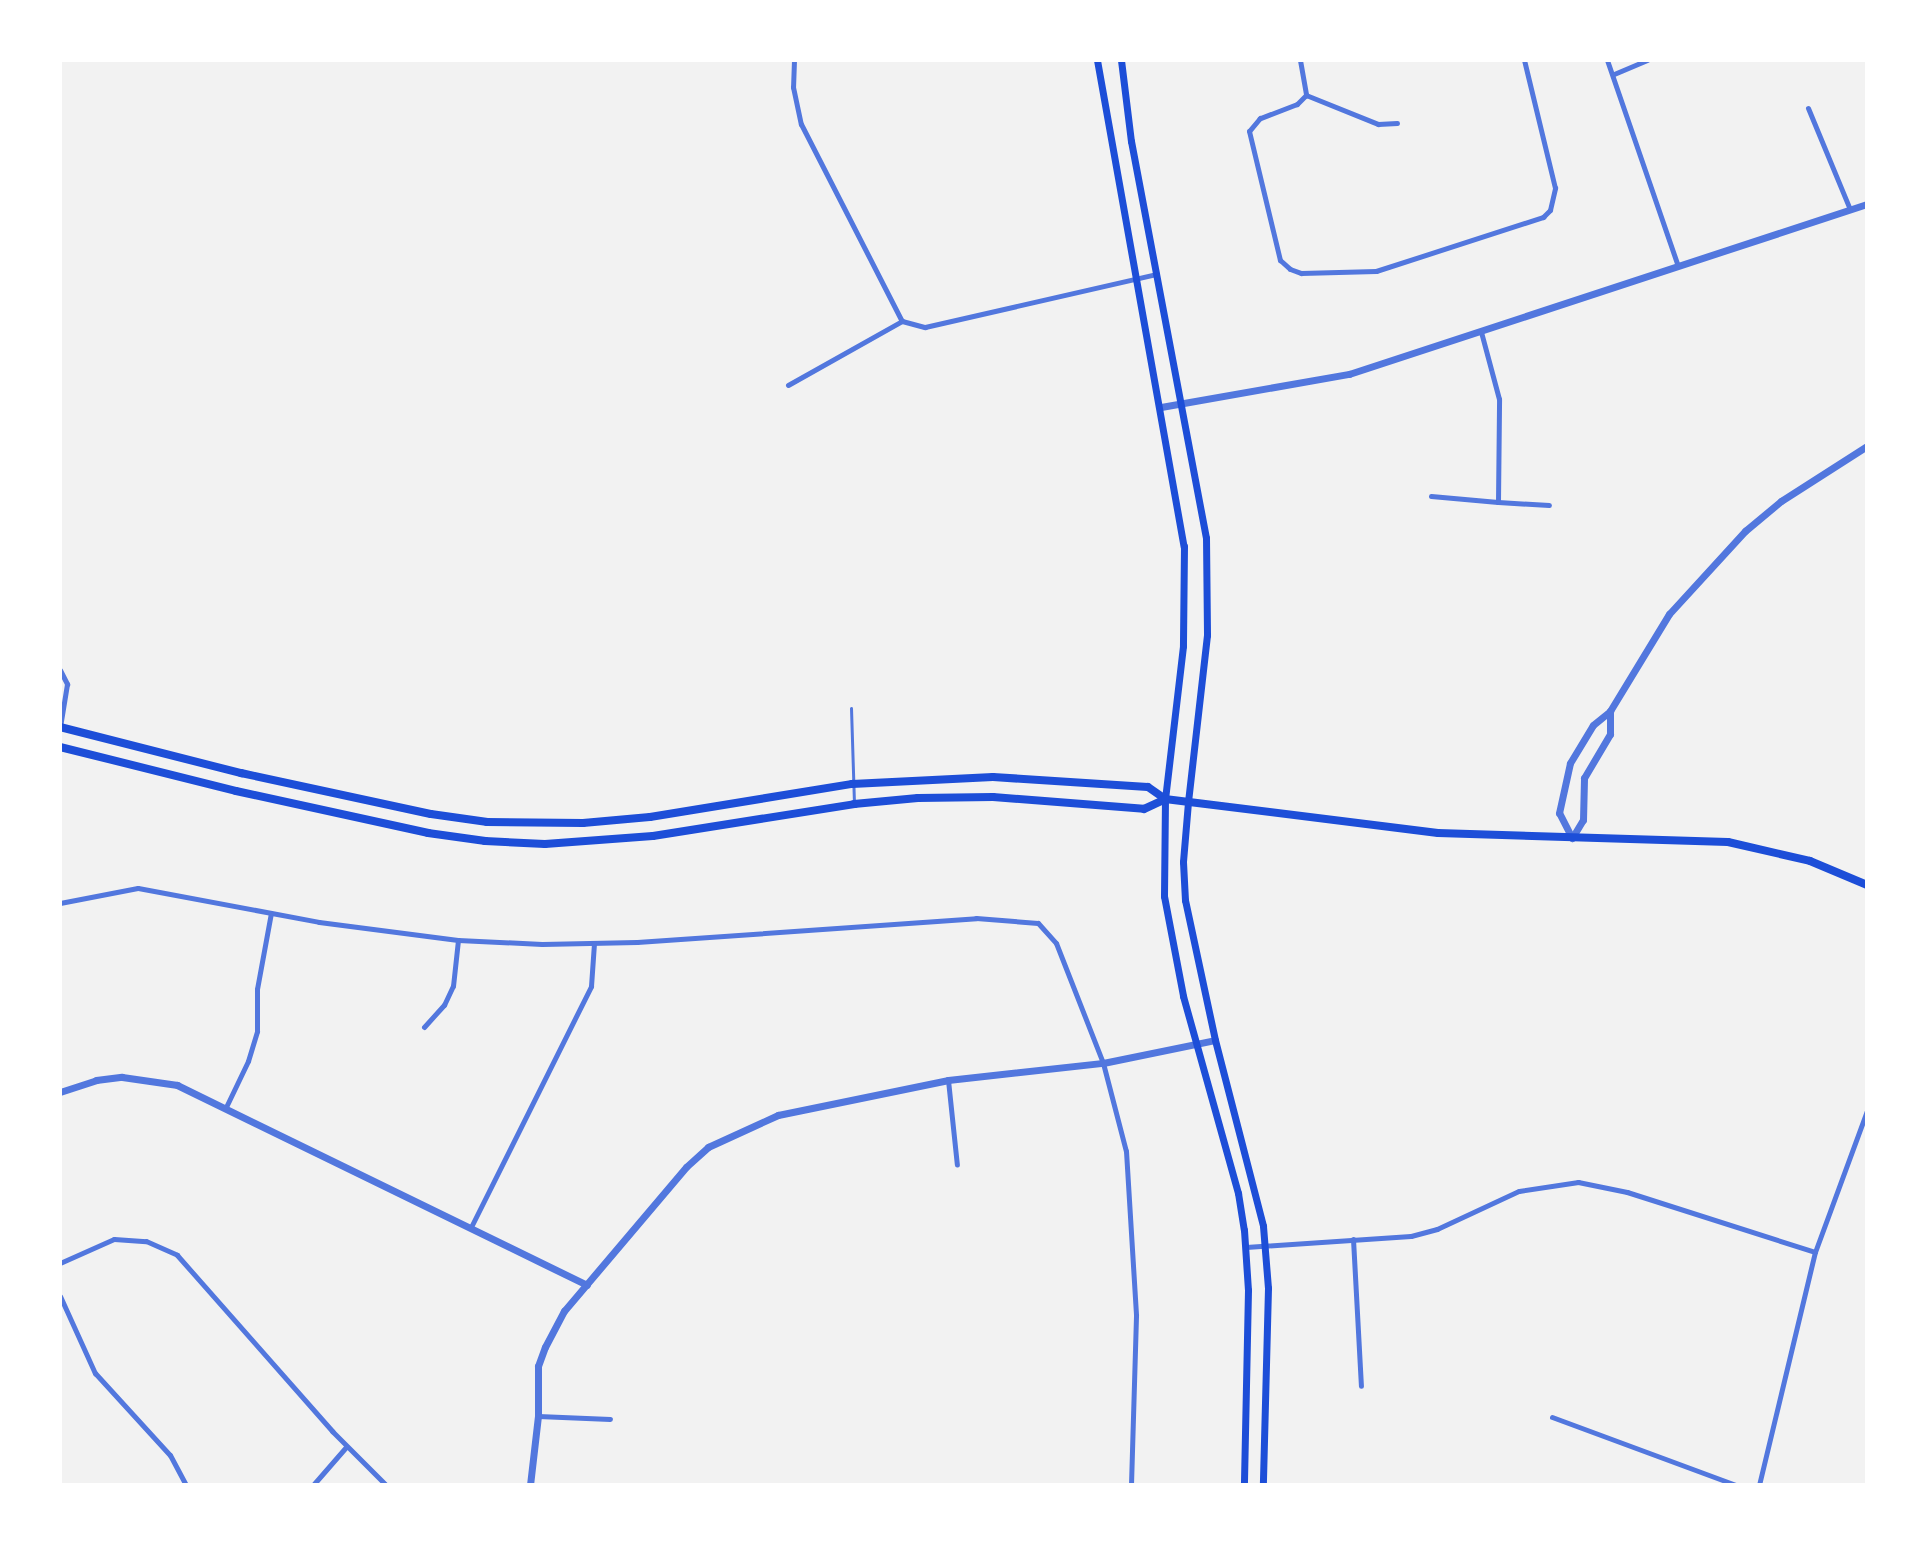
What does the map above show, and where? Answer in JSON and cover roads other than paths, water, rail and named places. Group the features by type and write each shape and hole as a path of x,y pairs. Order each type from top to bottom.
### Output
{"main road":[{"path":"1097,60 1181,516 1186,596 1165,799 1164,896 1172,950 1195,1044 1238,1193 1246,1247 1244,1485"},
{"path":"1121,60 1129,130 1206,538 1207,635 1183,862 1185,900 1215,1040 1256,1193 1265,1246 1268,1288 1263,1485"},
{"path":"60,727 241,773 431,814 487,822 544,825 637,818 852,784 993,777 1148,787 1165,799 1438,833 1728,842 1810,861 1867,885"},
{"path":"60,747 236,791 428,833 485,841 545,844 639,837 854,804 993,797 1144,809 1165,799"}],"street":[{"path":"794,60 793,87 801,124 902,321"},
{"path":"1300,60 1306,95"},
{"path":"1306,95 1297,104 1260,118 1249,131 1280,260 1301,273 1376,271 1543,217 1550,210 1555,188 1524,60"},
{"path":"1607,60 1678,266"},
{"path":"1614,74 1647,60"},
{"path":"1306,95 1378,124 1397,123"},
{"path":"1808,108 1849,207"},
{"path":"1161,407 1349,374 1849,207 1867,204"},
{"path":"788,385 902,321 925,327 1157,274"},
{"path":"1481,332 1499,399 1498,502"},
{"path":"1572,838 1559,813 1566,773 1593,725 1610,711 1669,614 1701,574 1781,501 1867,446"},
{"path":"1431,496 1549,505"},
{"path":"60,670 67,684 60,727"},
{"path":"1572,838 1583,820 1584,778 1610,734 1610,711"},
{"path":"60,903 138,888 271,913 458,940 594,943 976,918 1038,923 1056,943 1103,1063 1126,1151 1136,1316 1131,1485"},
{"path":"226,1107 248,1061 257,1031 257,989 271,913"},
{"path":"424,1027 444,1005 453,986 458,963 458,940"},
{"path":"471,1227 591,986 594,943"},
{"path":"530,1485 538,1416 538,1366 545,1347 564,1311 686,1167 708,1147 778,1115 948,1080 1103,1063 1215,1040"},
{"path":"60,1092 96,1080 136,1077 177,1085 587,1285"},
{"path":"948,1080 957,1165"},
{"path":"1759,1485 1815,1252 1867,1111"},
{"path":"1246,1247 1411,1236 1437,1229 1519,1191 1578,1182 1627,1192 1815,1252"},
{"path":"60,1263 114,1239 146,1241 177,1255 346,1447 386,1485"},
{"path":"1353,1239 1361,1386"},
{"path":"60,1296 95,1373 162,1444 186,1485"},
{"path":"538,1416 610,1419"},
{"path":"1552,1417 1736,1485"},
{"path":"313,1485 346,1447"}],"lane":[{"path":"851,708 854,804"}]}
